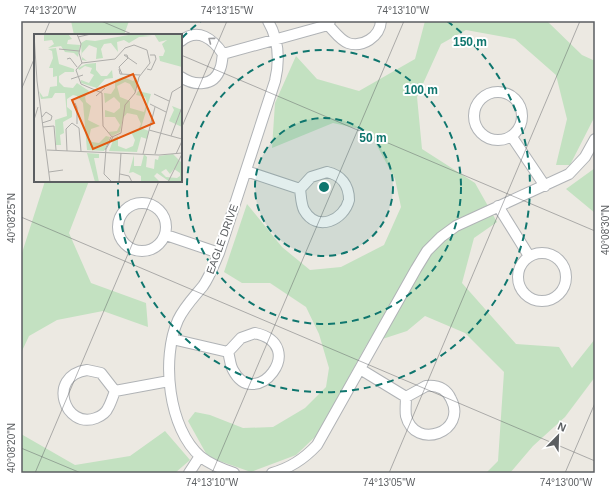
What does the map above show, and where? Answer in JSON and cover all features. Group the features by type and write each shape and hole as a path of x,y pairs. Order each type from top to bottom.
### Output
{"street":[{"name":"EAGLE DRIVE","path":"234,473 211,469 185,436 179,424 169,381 172,339 178,320 208,278 219,253 278,68 276,40 268,21"},
{"path":"223,54 276,40 329,23 340,38 354,44 364,43 372,38 378,30 381,21"},
{"path":"182,40 190,35 204,36 215,42 223,54 220,69 217,74 206,83 196,84 182,77"},
{"path":"501,92 508,93 517,100 522,112 522,121 518,131 512,137 497,140 489,139 477,130 475,126 474,113 479,100 485,95 501,92"},
{"path":"512,137 545,186"},
{"path":"272,473 288,471 317,445 416,269 441,237 456,226 569,174 584,157 595,139"},
{"path":"246,171 300,189"},
{"path":"327,172 334,174 346,184 349,194 348,205 342,215 337,219 320,222 305,212 302,205 300,189 315,174 327,172"},
{"path":"142,202 149,203 160,210 164,215 166,219 166,235 157,247 148,251 134,251 122,242 118,223 127,209 142,202"},
{"path":"498,206 529,256"},
{"path":"166,235 219,253"},
{"path":"543,252 552,254 562,262 566,270 566,279 560,293 551,299 541,301 531,298 522,292 518,280 518,273 520,267 529,256 543,252"},
{"path":"256,334 263,335 272,341 276,347 278,366 275,372 268,379 260,383 248,383 237,376 232,370 228,352 241,338 256,334"},
{"path":"172,339 228,352"},
{"path":"360,369 406,397"},
{"path":"87,370 101,373 115,391 108,408 104,413 91,419 76,416 66,408 64,401 65,384 69,378 80,371 87,370"},
{"path":"115,391 169,381"},
{"path":"426,386 440,387 446,391 453,402 454,409 453,419 449,427 432,436 420,433 414,429 406,416 406,397 426,386"},
{"path":"189,473 200,456"}],"green space":[{"path":"71,21 129,21 124,34 74,34"},
{"path":"425,21 547,21 582,55 593,60 595,59 595,116 570,165 556,165 567,119 556,75 515,39 466,30 441,44 417,97 422,149 475,183 497,222 474,238 462,283 516,344 559,347 572,368 595,339 595,377 565,417 533,446 510,473 486,473 498,461 504,372 465,333 425,316 407,331 367,344 317,435 296,455 251,472 208,457 188,421 195,412 210,415 243,428 273,427 305,408 326,387 329,368 319,334 306,307 270,283 242,283 224,272 247,204 282,247 310,270 341,267 384,245 401,207 395,179 369,131 333,123 272,148 275,103 296,56 317,79 359,91 415,59"},
{"path":"595,168 595,213 566,189"},
{"path":"45,182 89,182 69,233 91,283 146,303 148,327 103,311 57,320 29,336 21,353 21,256"},
{"path":"165,431 190,460 175,473 21,473 21,434 75,465 130,456"}]}
